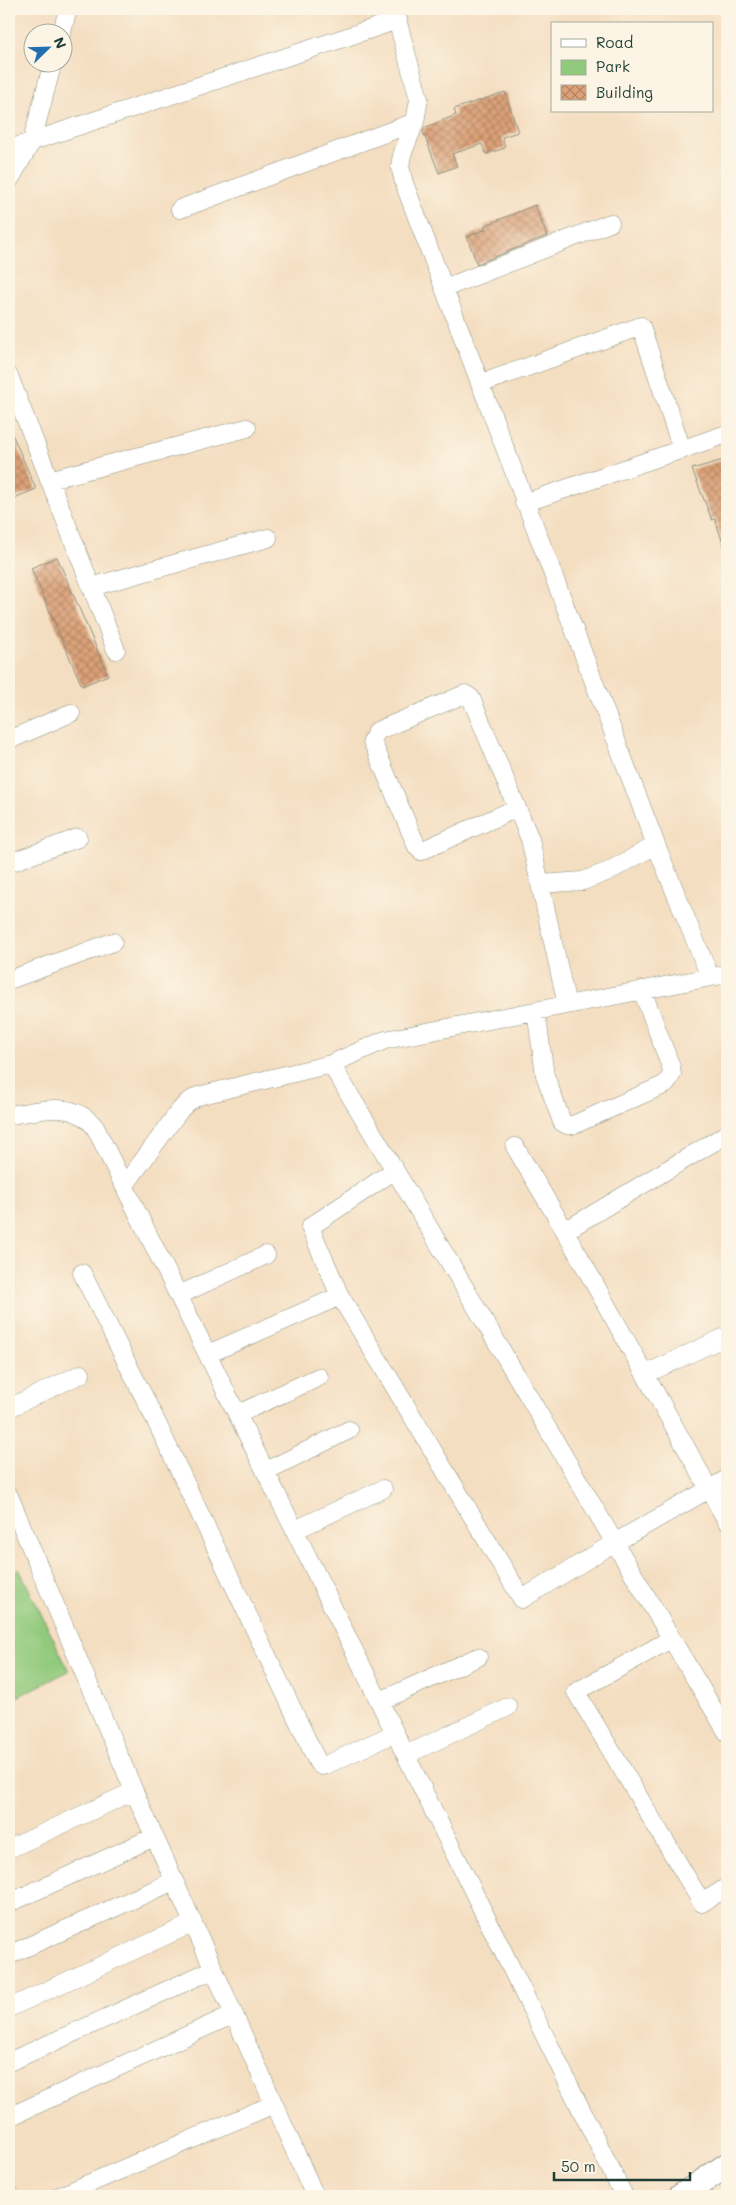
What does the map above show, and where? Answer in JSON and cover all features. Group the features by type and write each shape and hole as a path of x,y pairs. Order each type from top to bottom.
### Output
{"main road":[{"path":"681,2196 727,2165"}],"street":[{"path":"65,22 68,9"},
{"path":"9,149 396,14 419,99 415,122 402,155 400,166 404,183 445,288 524,503 656,845 719,975 385,1040 331,1064 208,1093 188,1102 165,1129 125,1185"},
{"path":"9,181 32,141 50,72"},
{"path":"180,209 415,122"},
{"path":"445,288 610,223"},
{"path":"480,384 642,326 682,450"},
{"path":"9,376 116,650"},
{"path":"50,480 247,428"},
{"path":"524,503 727,434"},
{"path":"91,587 268,538"},
{"path":"517,808 421,851 417,847 372,741 374,735 377,731 462,695 468,695 471,698 530,839 567,1005"},
{"path":"9,740 71,712"},
{"path":"9,863 78,838"},
{"path":"540,884 583,881 609,871 656,845"},
{"path":"9,980 113,942"},
{"path":"536,1011 548,1086 562,1122 567,1125 573,1125 666,1084 670,1079 671,1067 642,990"},
{"path":"331,1064 727,1732"},
{"path":"9,1116 68,1109 84,1115 95,1127 624,2196"},
{"path":"565,1231 727,1134"},
{"path":"515,1147 565,1231 727,1521"},
{"path":"395,1170 310,1227 340,1296 522,1599 614,1543 727,1479"},
{"path":"179,1295 266,1254"},
{"path":"82,1273 154,1417 318,1763 326,1765 395,1734"},
{"path":"208,1354 340,1296"},
{"path":"646,1374 727,1336"},
{"path":"9,1408 80,1374"},
{"path":"238,1414 319,1377"},
{"path":"266,1471 349,1430"},
{"path":"295,1530 383,1489"},
{"path":"9,1496 154,1837 315,2196"},
{"path":"672,1639 576,1692 702,1903 727,1887"},
{"path":"380,1701 478,1657"},
{"path":"406,1755 508,1707"},
{"path":"9,1849 134,1790"},
{"path":"9,1903 154,1837"},
{"path":"9,1955 174,1881"},
{"path":"9,2008 193,1924"},
{"path":"9,2062 214,1970"},
{"path":"9,2117 234,2014"},
{"path":"60,2196 274,2104"}],"green space":[{"path":"19,1569 69,1671 15,1698 9,1691 9,1574"}],"building":[{"path":"505,92 518,132 502,137 505,148 486,154 482,144 452,154 457,166 439,173 423,132 424,128 456,115 454,109"},
{"path":"535,205 547,236 477,264 467,237 486,229 484,226"},
{"path":"9,427 36,489 9,500"},
{"path":"727,459 727,546 724,546 715,519 712,520 692,469"},
{"path":"57,557 108,675 82,686 31,568"}]}
